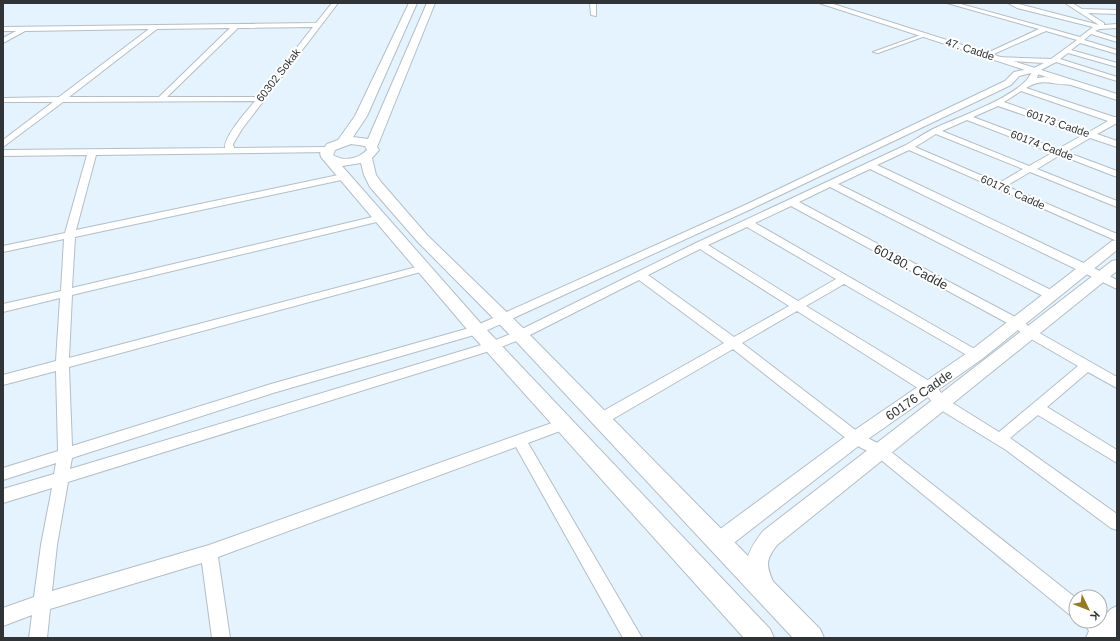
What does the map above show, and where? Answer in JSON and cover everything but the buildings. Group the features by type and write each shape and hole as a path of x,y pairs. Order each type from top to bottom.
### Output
{"main road":[{"path":"329,155 343,142 361,116 413,3"},
{"path":"329,155 351,162 369,152 431,3"},
{"path":"343,142 364,141 369,152 370,175 375,184 422,238 501,318 520,335 811,638"},
{"path":"329,155 343,177 381,218 477,330 760,638"}],"street":[{"name":"60302 Sokak","path":"230,151 230,144 238,128 334,3"},
{"path":"593,3 594,15"},
{"name":"47. Cadde","path":"823,3 1117,97"},
{"path":"950,3 1045,29 1117,52"},
{"path":"1011,3 1019,8 1099,27"},
{"path":"1068,3 1106,26"},
{"path":"1044,7 1063,18"},
{"path":"1002,18 1019,8"},
{"path":"1080,11 1117,12"},
{"path":"3,29 317,25"},
{"path":"3,144 157,26"},
{"path":"161,99 237,26"},
{"path":"3,474 65,456 271,389 477,330 746,208 1008,82 1017,74 1036,70 1055,61 1090,32 1099,27 1117,26"},
{"path":"3,41 24,28"},
{"path":"987,55 1045,29"},
{"path":"1090,32 1117,40"},
{"path":"876,52 925,35"},
{"path":"1068,50 1117,65"},
{"path":"996,58 1034,62 1055,61 1117,79"},
{"path":"1032,81 1036,70"},
{"path":"3,496 492,346 520,335 700,245 909,147 935,131 998,103 1032,81 1045,79 1071,82"},
{"path":"1021,89 1116,120"},
{"path":"3,100 260,99"},
{"name":"60173 Cadde","path":"998,103 1117,144"},
{"name":"60174 Cadde","path":"966,117 1117,174"},
{"path":"1000,186 1116,120"},
{"path":"935,131 1117,204"},
{"name":"60176. Cadde","path":"909,147 1117,238"},
{"path":"3,153 230,151 329,155"},
{"path":"38,638 49,545 65,456 62,364 65,291 70,234 92,152"},
{"path":"869,165 1086,268 1110,281"},
{"path":"3,249 343,177"},
{"path":"830,184 1051,295"},
{"name":"60180. Cadde","path":"791,202 1015,322 1030,333 1117,383"},
{"path":"3,308 65,291 381,218"},
{"path":"747,223 976,355"},
{"name":"60176 Cadde","path":"719,542 857,439 976,355 1015,322 1117,244"},
{"path":"700,245 929,388 942,403 1000,439 1117,523"},
{"path":"768,594 756,571 757,556 770,538 1030,333 1110,281 1117,264"},
{"path":"3,380 424,268"},
{"path":"640,275 732,342 857,439 880,451 1068,602"},
{"path":"601,419 732,342 844,280"},
{"path":"1000,439 1087,366"},
{"path":"1037,408 1117,457"},
{"path":"3,617 42,602 209,553 564,424"},
{"path":"519,440 633,638"},
{"path":"209,553 221,638"},
{"path":"1100,632 1117,615"}],"shaded area":[{"path":"3,3 1117,3 1117,638 3,638"}]}
